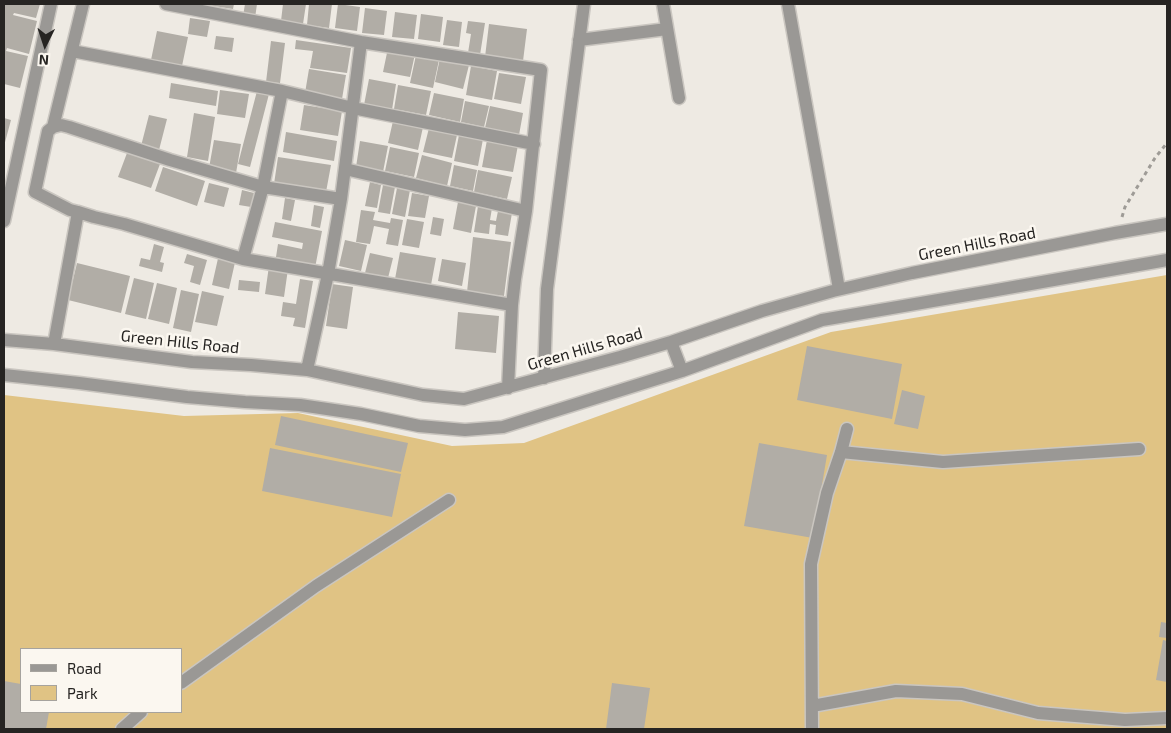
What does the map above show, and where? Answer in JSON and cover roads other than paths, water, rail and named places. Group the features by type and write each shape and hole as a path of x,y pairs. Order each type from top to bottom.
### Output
{"street":[{"path":"4,221 51,4"},
{"path":"53,127 83,4"},
{"path":"166,4 362,42 542,70 526,211 512,305 508,388"},
{"path":"544,378 547,289 584,4"},
{"path":"663,4 679,98"},
{"path":"788,4 839,289"},
{"path":"579,40 667,29"},
{"path":"307,370 328,274 341,199 362,42"},
{"path":"72,51 282,91 353,108 534,144"},
{"path":"243,259 263,187 282,91"},
{"path":"341,199 263,187 61,125 53,127 48,131 36,192 70,210 94,218 124,224 243,259 512,305"},
{"path":"344,169 526,211"},
{"path":"54,344 78,212"},
{"name":"Green Hills Road","path":"4,340 54,344 192,362 307,370 423,395 464,399 620,358 762,310 839,289 921,271 1167,224"},
{"path":"4,376 80,383 187,397 300,405 361,414 419,426 465,430 503,427 682,371 822,320 1167,260"},
{"path":"671,342 682,371"},
{"path":"812,729 811,564 827,493 847,429"},
{"path":"841,452 943,462 1139,449"},
{"path":"182,682 316,586 449,500"},
{"path":"812,706 906,692 962,694 1038,713 1125,720 1167,718"},
{"path":"122,729 140,713"}]}
